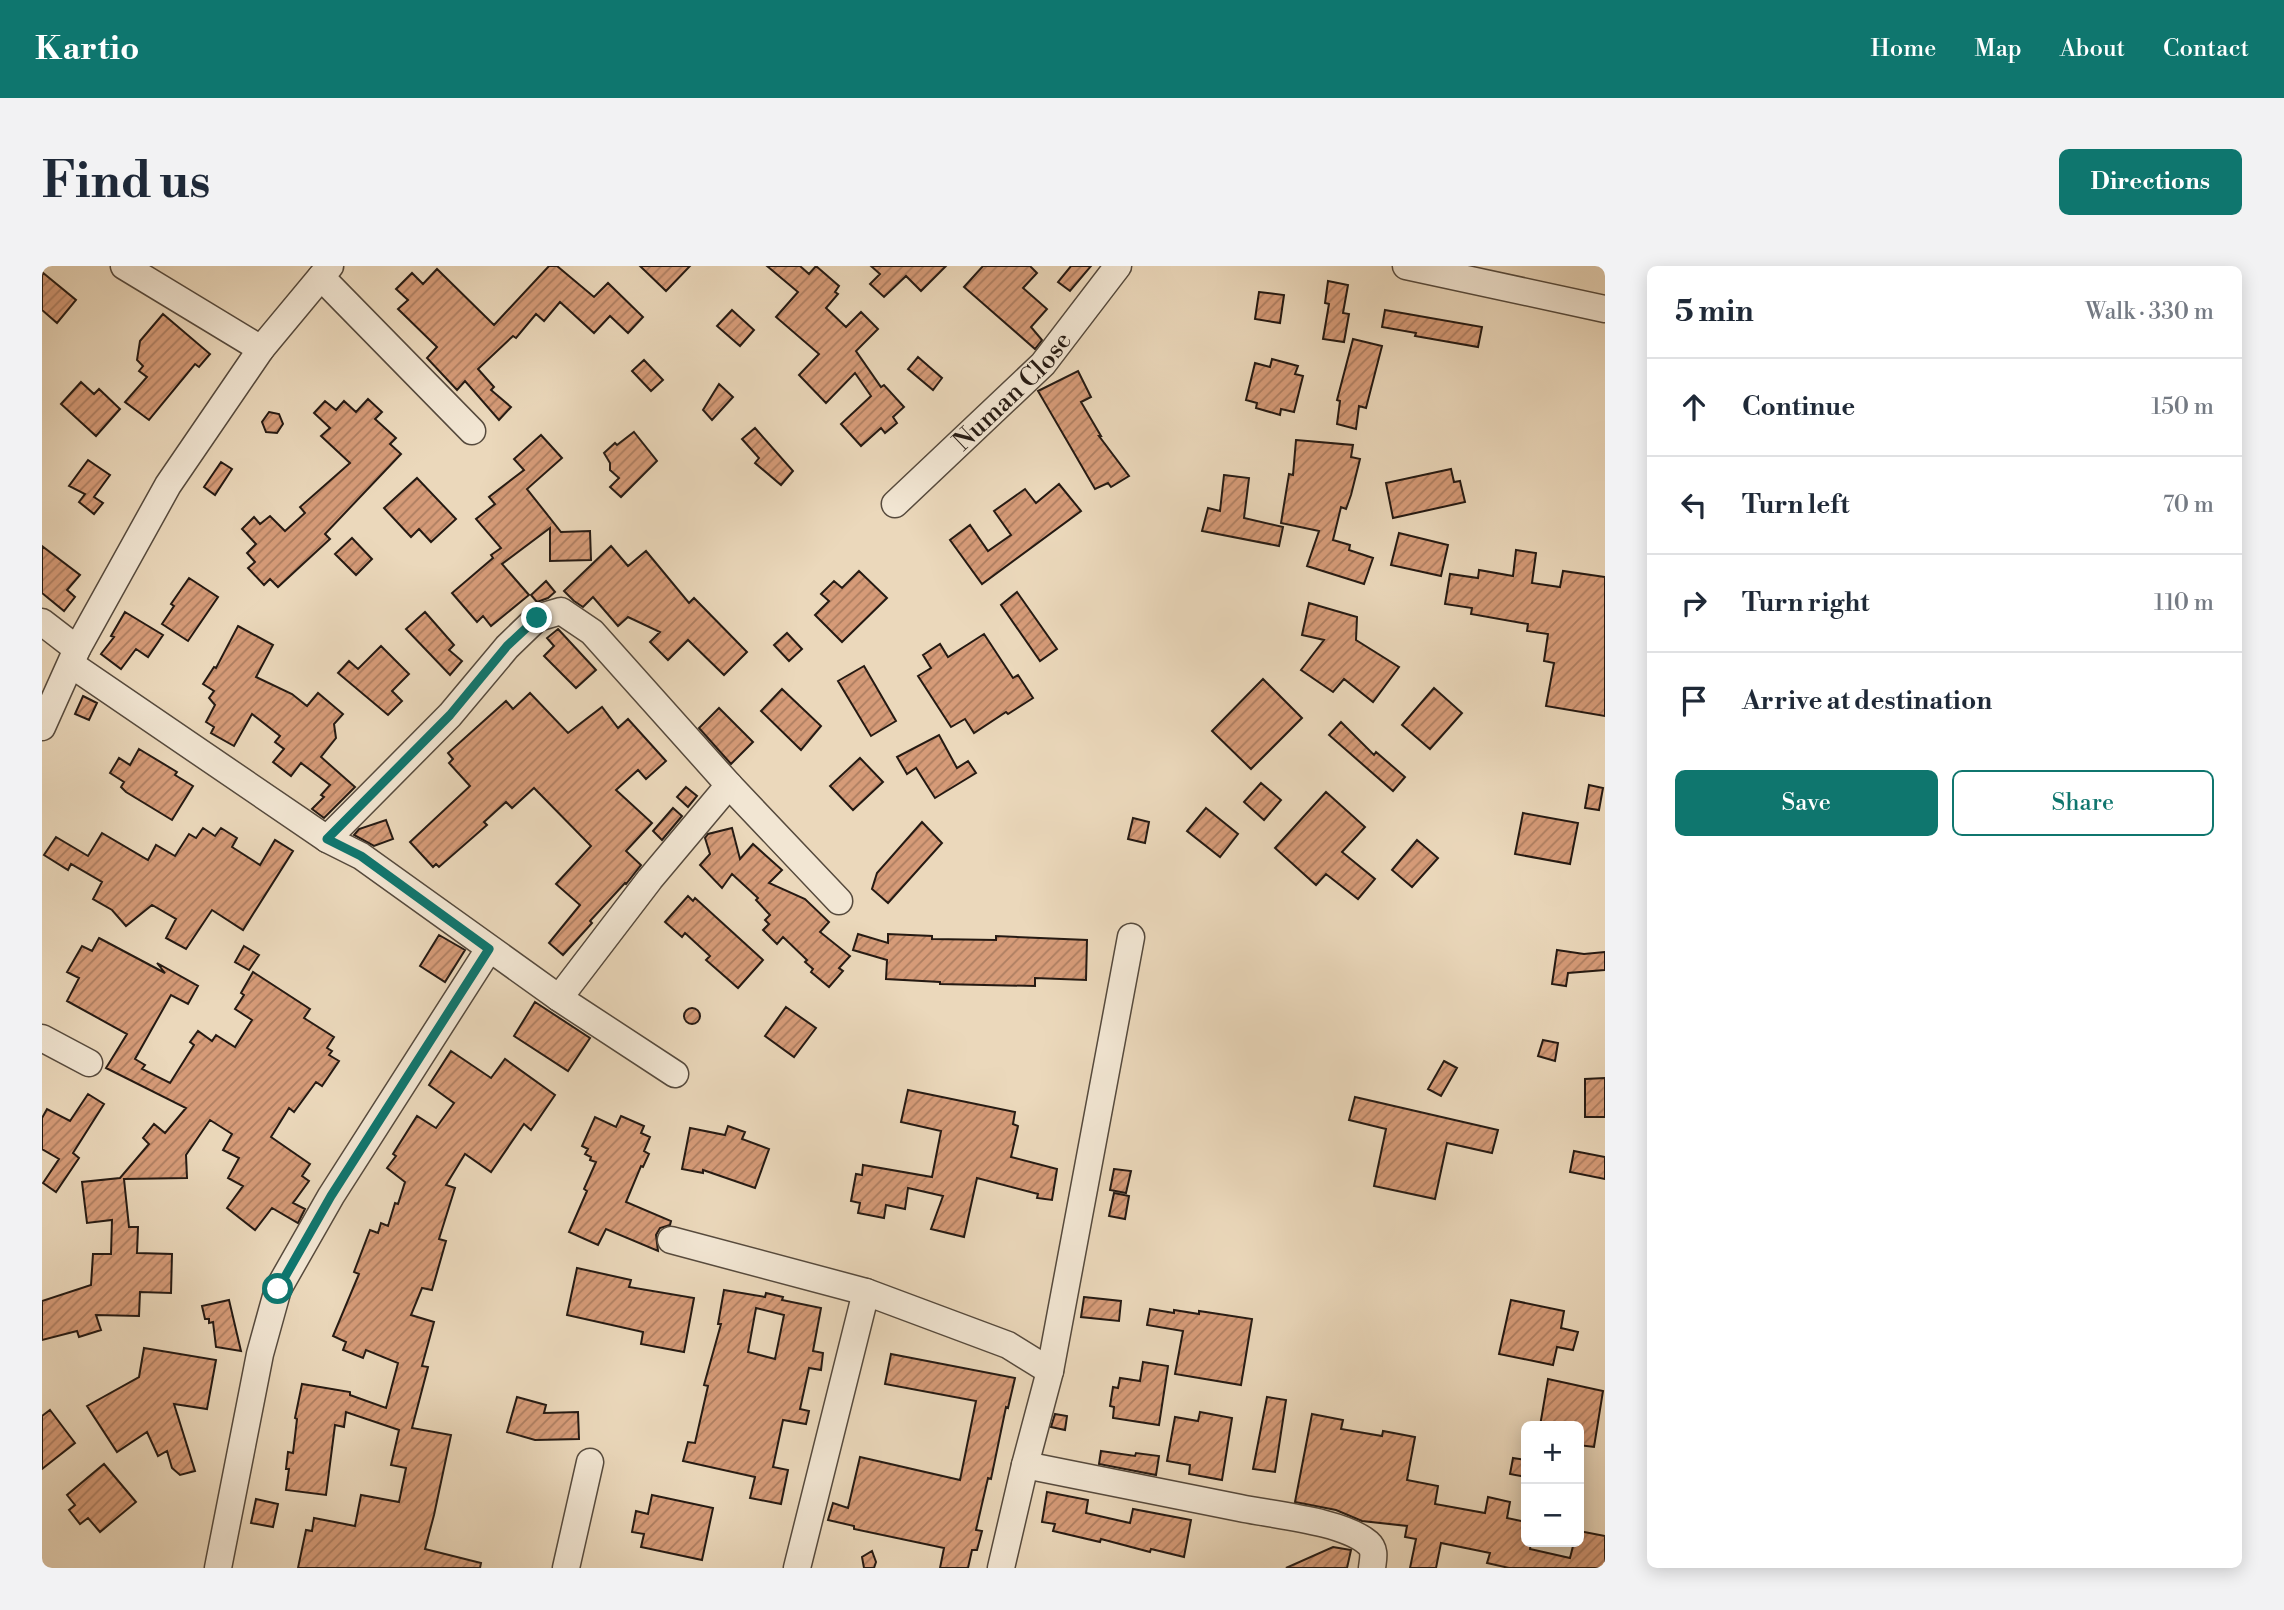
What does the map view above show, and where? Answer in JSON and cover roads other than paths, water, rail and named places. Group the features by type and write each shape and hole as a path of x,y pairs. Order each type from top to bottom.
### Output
{"street":[{"path":"124,266 261,349"},
{"name":"Numan Close","path":"895,504 1043,364 1118,266"},
{"path":"1406,266 1605,309"},
{"path":"42,727 75,657 168,485 261,349 326,272 471,431"},
{"path":"327,839 450,715 507,646 537,618 561,611 592,632 729,785 839,901"},
{"path":"42,622 75,657 327,839 361,856 559,998 675,1074"},
{"path":"559,998 650,879 729,785"},
{"path":"1001,1568 1050,1371 1131,936"},
{"path":"218,1568 260,1354 278,1289 331,1196 489,949"},
{"path":"42,1038 89,1063"},
{"path":"671,1240 866,1292 1008,1345 1050,1371"},
{"path":"797,1568 866,1292"},
{"path":"566,1568 590,1462"},
{"path":"1025,1465 1245,1510 1308,1520 1351,1534 1370,1544 1374,1554 1372,1568"}]}
